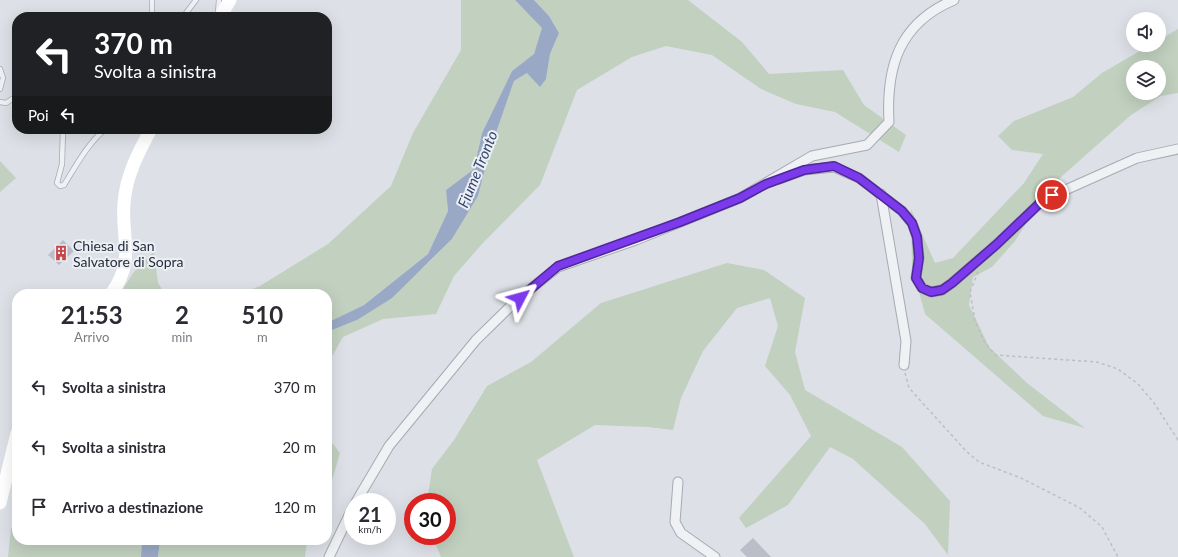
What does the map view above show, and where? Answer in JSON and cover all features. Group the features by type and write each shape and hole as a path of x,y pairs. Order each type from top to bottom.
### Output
{"main road":[{"path":"222,12 230,0"},
{"path":"114,289 124,270 126,250 124,204 127,184 132,168 148,134"},
{"path":"0,503 12,454"}],"street":[{"path":"766,184 785,170 812,156 867,145 889,122 888,97 893,70 901,43 914,28 939,6 954,0"},
{"path":"361,493 389,446 476,340 520,298 558,266 636,240 688,220 740,198 766,184 804,170 834,166 859,178 902,211 912,223 917,237 919,258 916,278 922,288 931,292 942,290 997,244 1043,200 1137,158 1178,149"},
{"path":"881,194 906,341 904,365"},
{"path":"678,482 675,522 681,533 715,557"},
{"path":"329,557 344,526"}],"lane":[{"path":"152,0 152,12"},
{"path":"187,12 196,0"},
{"path":"219,0 219,12"},
{"path":"0,69 3,78 0,89"},
{"path":"0,102 6,103 12,99"},
{"path":"63,134 62,164 56,183 60,186 64,184 93,140 100,134"}],"path":[{"path":"979,270 970,292 975,320 984,341 995,355 1097,362 1118,369 1138,384 1154,403 1178,440"},
{"path":"904,365 905,377 909,388 966,451 979,462 1021,478 1080,508 1102,527 1118,557"}],"green space":[{"path":"461,0 515,0 543,28 534,54 512,71 482,133 474,169 446,190 448,211 428,254 364,305 332,321 332,289 252,289 260,286 328,244 391,186 413,133 461,50"},
{"path":"534,0 688,0 742,42 769,74 843,70 864,105 906,135 899,152 835,112 796,104 761,89 712,55 666,46 632,57 577,90 540,185 482,244 454,276 436,314 383,319 343,337 332,356 332,330 357,320 424,267 452,239 478,196 490,150 514,81 527,73 546,79 550,54 559,33 549,16"},
{"path":"1178,29 1178,93 1166,95 1166,60 1126,60 1126,100 1155,100 1131,115 1061,177 1032,214 1015,241 992,267 973,277 969,305 989,347 1027,383 1085,428 1043,416 925,314 912,266 911,209 935,263 953,258 1024,183 1043,154 1012,150 998,136 1014,121 1073,97 1102,73 1138,52 1166,52 1166,36"},
{"path":"0,161 16,178 0,192"},
{"path":"154,251 158,283 162,289 123,289 133,273"},
{"path":"727,263 764,270 805,298 795,352 805,390 902,447 950,501 948,555 925,524 853,459 830,447 788,505 746,528 739,518 811,436 790,395 765,366 778,326 770,298 737,308 703,351 681,398 673,430 648,427 595,425 537,460 574,557 441,557 436,545 456,545 456,493 428,493 432,469 454,440 487,386 531,362 601,303"},
{"path":"332,443 340,453 332,480"},
{"path":"11,528 12,545 142,545 141,557 8,557"},
{"path":"159,545 306,545 305,557 158,557"}],"water":[{"name":"Fiume Tronto","path":"515,0 534,0 549,16 559,33 550,54 546,79 540,87 527,73 514,81 490,150 478,196 452,239 392,298 357,320 332,330 332,321 364,305 428,254 448,211 446,190 474,169 482,133 512,71 534,54 542,28"},
{"path":"142,545 159,545 158,557 141,557"}],"building":[{"name":"Chiesa di San Salvatore di Sopra","path":"63,240 74,251 59,265 48,255"},
{"path":"753,538 771,557 747,557 740,550"}],"place":[{"name":"Chiesa di San Salvatore di Sopra","path":"61,253"}],"route":[{"path":"520,298 558,266 636,240 740,198 766,184 804,170 834,166 859,178 902,211 912,223 917,237 919,258 916,278 922,288 931,292 942,290 997,244 1043,200 1052,195"}]}
